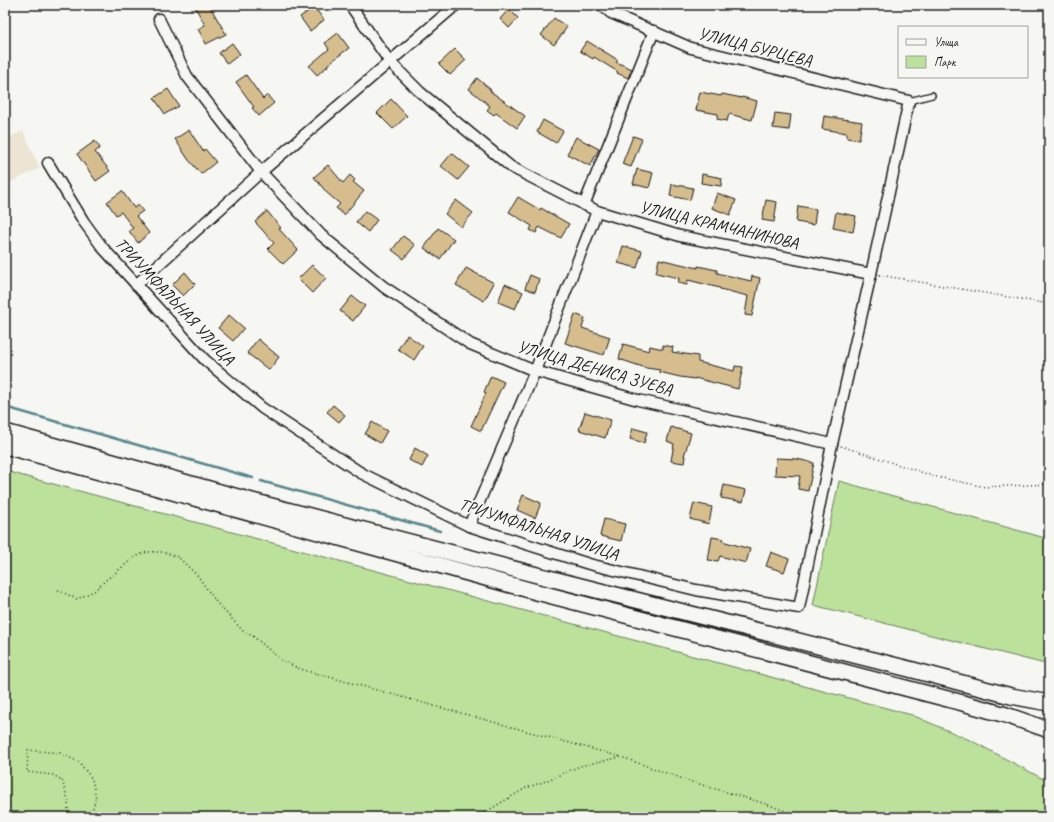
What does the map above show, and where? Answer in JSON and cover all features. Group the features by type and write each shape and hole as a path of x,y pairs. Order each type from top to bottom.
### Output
{"main road":[{"path":"5,432 252,501 537,575 1011,696 1049,703"},
{"path":"5,446 533,590 963,703 1006,715 1049,730"}],"street":[{"name":"УЛИЦА КРАМЧАНИНОВА","path":"350,5 390,62 420,92 511,167 584,205 597,211 680,236 871,274"},
{"path":"136,284 260,172 456,5"},
{"name":"УЛИЦА БУРЦЕВА","path":"600,5 611,13 691,48 909,101"},
{"name":"УЛИЦА ДЕНИСА ЗУЕВА","path":"159,19 186,76 260,172 321,235 384,287 470,344 535,371 638,400 832,444"},
{"path":"584,205 654,32"},
{"path":"832,444 909,101"},
{"name":"ТРИУМФАЛЬНАЯ УЛИЦА","path":"48,163 84,222 103,248 205,360 262,408 361,473 469,526 589,564 696,590 799,608 832,444"},
{"path":"469,526 535,371 597,211"}],"lane":[{"path":"909,101 932,95"}],"path":[{"path":"871,274 1049,304"},
{"path":"832,444 933,476 985,487 1049,484"},
{"path":"58,590 77,599 94,591 135,557 147,552 163,552 178,557 197,575 217,603 243,631 253,636 281,660 300,669 621,757 689,781 769,805 802,817"},
{"path":"68,817 68,800 62,780 53,775 27,772 28,750 60,753 79,762 92,778 96,798 90,817"},
{"path":"477,817 526,788 580,766 621,757"}],"shaded area":[{"path":"23,131 40,168 5,185 5,139"}],"green space":[{"path":"5,471 912,715 972,741 1049,782 1049,817 5,817"},
{"path":"839,481 1049,539 1049,665 813,605"}],"building":[{"path":"194,5 209,5 226,34 206,44 198,29 205,25"},
{"path":"314,7 324,20 310,31 300,17"},
{"path":"509,9 518,18 509,28 500,19"},
{"path":"554,18 567,27 554,45 541,35"},
{"path":"338,33 349,48 317,75 309,66 329,49 325,43"},
{"path":"587,41 618,60 616,62 632,69 628,78 617,73 618,72 594,57 593,59 580,51"},
{"path":"232,43 240,54 227,64 219,53"},
{"path":"455,49 466,60 450,75 439,64"},
{"path":"246,75 263,99 267,95 274,103 259,116 252,108 254,107 236,82"},
{"path":"477,78 491,90 490,91 525,116 517,128 496,113 494,115 487,110 490,106 469,89"},
{"path":"168,89 179,106 165,114 154,98"},
{"path":"700,92 721,96 722,94 742,97 757,101 752,120 729,114 727,121 717,119 718,114 696,110"},
{"path":"391,99 407,116 393,129 377,113"},
{"path":"775,113 791,115 789,130 773,128"},
{"path":"824,116 862,122 859,140 847,138 847,133 822,129"},
{"path":"543,120 563,131 556,143 537,132"},
{"path":"189,130 203,151 205,149 216,162 201,174 188,159 175,139"},
{"path":"633,136 642,139 631,167 622,164"},
{"path":"576,137 599,149 590,166 567,154"},
{"path":"95,141 100,148 95,152 110,171 96,181 77,154"},
{"path":"452,153 469,167 458,180 441,166"},
{"path":"328,165 343,183 350,175 355,180 353,182 364,191 344,215 336,208 340,204 327,193 314,177"},
{"path":"637,169 653,173 649,188 633,184"},
{"path":"702,174 722,178 721,186 701,183"},
{"path":"672,184 693,188 690,200 670,196"},
{"path":"122,191 134,208 138,205 143,211 136,216 149,233 138,243 129,231 133,228 121,212 116,215 107,202"},
{"path":"717,193 736,200 730,215 712,208"},
{"path":"518,197 569,224 561,238 539,227 536,233 530,230 532,226 509,212"},
{"path":"456,200 473,213 461,227 445,214"},
{"path":"766,200 777,202 774,222 762,220"},
{"path":"798,206 816,209 814,225 796,222"},
{"path":"267,211 281,228 279,229 298,250 283,264 268,249 274,243 255,222"},
{"path":"365,211 377,220 368,232 356,222"},
{"path":"836,212 856,216 853,232 833,228"},
{"path":"438,228 454,239 440,259 424,248"},
{"path":"403,236 415,245 404,259 392,250"},
{"path":"623,246 642,251 637,268 618,263"},
{"path":"659,259 698,268 698,266 717,270 717,273 751,281 752,276 760,278 752,316 745,315 748,296 688,280 687,285 678,283 679,278 656,273"},
{"path":"312,265 326,278 312,293 298,279"},
{"path":"466,268 494,283 484,301 456,285"},
{"path":"185,272 195,284 183,296 172,285"},
{"path":"530,275 539,279 535,292 525,288"},
{"path":"505,284 523,292 515,309 498,302"},
{"path":"352,296 365,306 353,321 340,311"},
{"path":"575,314 585,318 582,328 610,337 604,355 565,343"},
{"path":"229,315 244,328 233,341 218,328"},
{"path":"407,335 423,346 414,360 398,349"},
{"path":"258,339 279,357 269,370 247,353"},
{"path":"623,344 649,351 650,346 663,349 663,345 673,347 672,352 698,356 698,362 734,371 735,366 743,367 738,389 695,378 680,377 659,372 660,370 646,368 619,359"},
{"path":"491,376 504,382 481,431 471,426 486,393 484,392"},
{"path":"333,405 345,415 339,422 327,412"},
{"path":"585,412 611,420 605,438 579,430"},
{"path":"372,422 387,431 380,443 365,434"},
{"path":"671,427 691,433 684,456 684,463 671,461 674,444 667,441"},
{"path":"633,428 647,432 644,443 630,439"},
{"path":"415,448 428,456 422,467 409,460"},
{"path":"776,458 797,459 814,463 808,491 798,489 800,476 775,475"},
{"path":"724,485 746,490 743,502 721,498"},
{"path":"523,495 541,503 535,518 517,510"},
{"path":"694,503 712,507 709,524 690,519"},
{"path":"604,519 625,524 621,541 600,536"},
{"path":"712,537 723,539 722,541 750,549 746,563 720,556 718,561 708,560"},
{"path":"771,552 789,559 784,572 766,566"}],"waterway":[{"path":"5,407 253,478"},
{"path":"261,481 440,531"}]}
